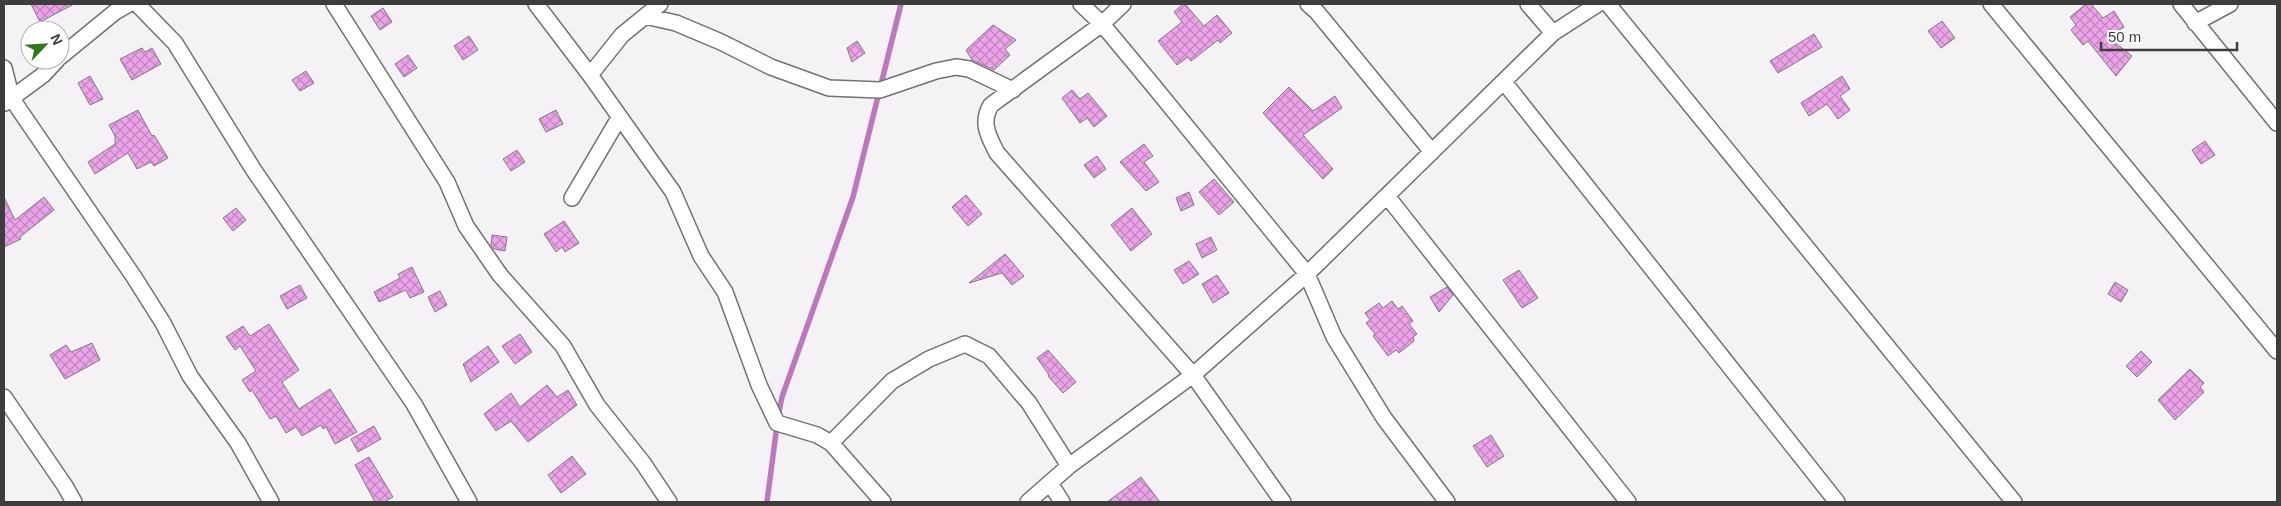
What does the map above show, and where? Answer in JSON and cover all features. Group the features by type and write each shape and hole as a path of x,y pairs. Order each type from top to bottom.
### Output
{"street":[{"path":"70,49 115,12 129,4"},
{"path":"137,4 175,43 253,169 414,404 469,502"},
{"path":"334,4 447,182 466,226 500,275 563,346 597,405 643,463 669,502"},
{"path":"536,4 590,75 673,192 702,256 725,292 759,385 777,423 817,436 831,443 883,502"},
{"path":"590,75 622,35 660,4"},
{"path":"1081,4 1102,24 1307,274 1334,337 1379,410 1447,502"},
{"path":"1123,4 1102,24 991,105 986,112 985,129 997,153 1193,375 1283,502"},
{"path":"1308,4 1318,12 1432,152"},
{"path":"1528,4 1553,33"},
{"path":"1028,502 1069,466 1193,375 1307,274 1553,33 1598,4"},
{"path":"1608,4 2014,502"},
{"path":"1991,4 2277,351"},
{"path":"2181,4 2277,123"},
{"path":"2195,23 2230,4"},
{"path":"645,16 676,23 721,42 771,67 829,88 880,90 936,71 956,67 968,69 1013,90"},
{"path":"4,68 8,101 139,285 163,323 190,376 238,443 272,502"},
{"path":"8,101 48,70"},
{"path":"1504,82 1837,502"},
{"path":"572,198 619,118"},
{"path":"1387,196 1628,502"},
{"path":"831,443 892,381 929,359 965,344 989,356 1029,403 1069,466"},
{"path":"4,397 74,502"},
{"path":"1050,483 1062,502"}],"building":[{"path":"31,4 74,4 44,20 39,20"},
{"path":"1183,4 1204,26 1217,15 1232,33 1220,43 1218,40 1191,61 1188,57 1177,65 1158,41 1182,22 1174,12"},
{"path":"2086,4 2091,4 2103,18 2114,11 2124,27 2108,37 2132,56 2116,76 2088,41 2083,45 2071,30 2076,25 2070,17"},
{"path":"383,8 392,22 380,30 371,16"},
{"path":"1942,21 1955,38 1941,48 1928,31"},
{"path":"993,25 1016,40 1005,49 1010,55 994,70 972,60 966,50"},
{"path":"1814,34 1822,47 1778,73 1770,61"},
{"path":"469,36 478,50 463,60 454,46"},
{"path":"857,41 865,53 852,62 847,48"},
{"path":"142,48 145,52 152,48 161,64 132,80 120,59"},
{"path":"408,55 417,68 404,77 395,64"},
{"path":"306,71 314,83 300,91 292,80"},
{"path":"90,76 103,99 90,105 78,83"},
{"path":"1842,76 1850,89 1840,96 1850,110 1838,119 1827,104 1809,116 1801,103"},
{"path":"1289,87 1313,111 1335,96 1342,108 1303,135 1333,169 1323,179 1263,113"},
{"path":"1072,90 1080,99 1088,93 1107,116 1094,127 1087,118 1080,123 1062,98"},
{"path":"138,110 152,136 154,135 168,158 154,166 151,162 137,169 128,153 95,174 88,162 115,144 115,136 109,125"},
{"path":"556,110 563,124 546,132 539,119"},
{"path":"2205,141 2215,155 2201,164 2192,150"},
{"path":"1144,144 1153,156 1144,162 1159,182 1146,191 1120,162"},
{"path":"517,150 525,162 511,171 503,159"},
{"path":"1097,156 1106,169 1094,178 1084,165"},
{"path":"1214,179 1234,202 1219,215 1199,192"},
{"path":"1189,192 1194,205 1181,211 1176,198"},
{"path":"966,195 982,214 968,226 952,207"},
{"path":"4,197 15,220 44,197 54,210 20,237 21,239 4,247"},
{"path":"236,208 246,220 233,231 223,218"},
{"path":"1132,208 1152,234 1131,251 1111,225"},
{"path":"564,221 579,243 565,252 562,247 556,252 544,234"},
{"path":"492,235 507,237 505,251 494,249 491,245"},
{"path":"1211,237 1217,250 1202,258 1196,244"},
{"path":"1005,254 1024,276 1012,285 1002,273 969,283"},
{"path":"1189,261 1199,274 1183,284 1174,270"},
{"path":"412,267 424,292 410,298 406,290 379,302 374,292 400,278 398,274"},
{"path":"1519,270 1538,298 1522,308 1503,280"},
{"path":"1217,275 1229,293 1213,303 1202,284"},
{"path":"2115,282 2128,290 2121,302 2108,294"},
{"path":"300,285 307,298 287,309 280,296"},
{"path":"1447,287 1453,295 1439,312 1430,297"},
{"path":"440,291 447,305 435,312 428,297"},
{"path":"1392,301 1398,309 1402,306 1413,321 1409,324 1417,334 1413,337 1414,341 1399,353 1396,350 1388,356 1366,323 1370,320 1365,313 1379,303 1383,308"},
{"path":"269,324 299,370 282,382 299,409 330,389 357,432 335,444 326,427 323,429 321,425 302,436 296,427 286,433 276,416 270,419 252,390 250,392 242,380 256,371 240,346 235,350 226,337 243,326 250,336"},
{"path":"520,334 532,352 515,364 502,346"},
{"path":"92,343 100,360 65,379 50,355 66,345 71,352"},
{"path":"488,346 499,362 471,382 463,364"},
{"path":"1048,350 1076,382 1063,393 1048,376 1037,358"},
{"path":"2141,351 2152,362 2137,377 2126,366"},
{"path":"2190,369 2204,383 2200,387 2204,392 2175,420 2158,400"},
{"path":"547,385 557,397 568,390 577,405 528,442 511,421 496,431 484,414 511,393 520,407"},
{"path":"374,426 381,439 358,452 351,439"},
{"path":"1491,435 1504,456 1487,467 1473,446"},
{"path":"572,456 586,474 561,493 548,475"},
{"path":"369,457 393,497 384,502 375,502 355,465"},
{"path":"1141,477 1160,502 1107,502"}],"waterway":[{"path":"778,416 782,397 853,197 901,4"},
{"path":"767,502 777,425"}]}
